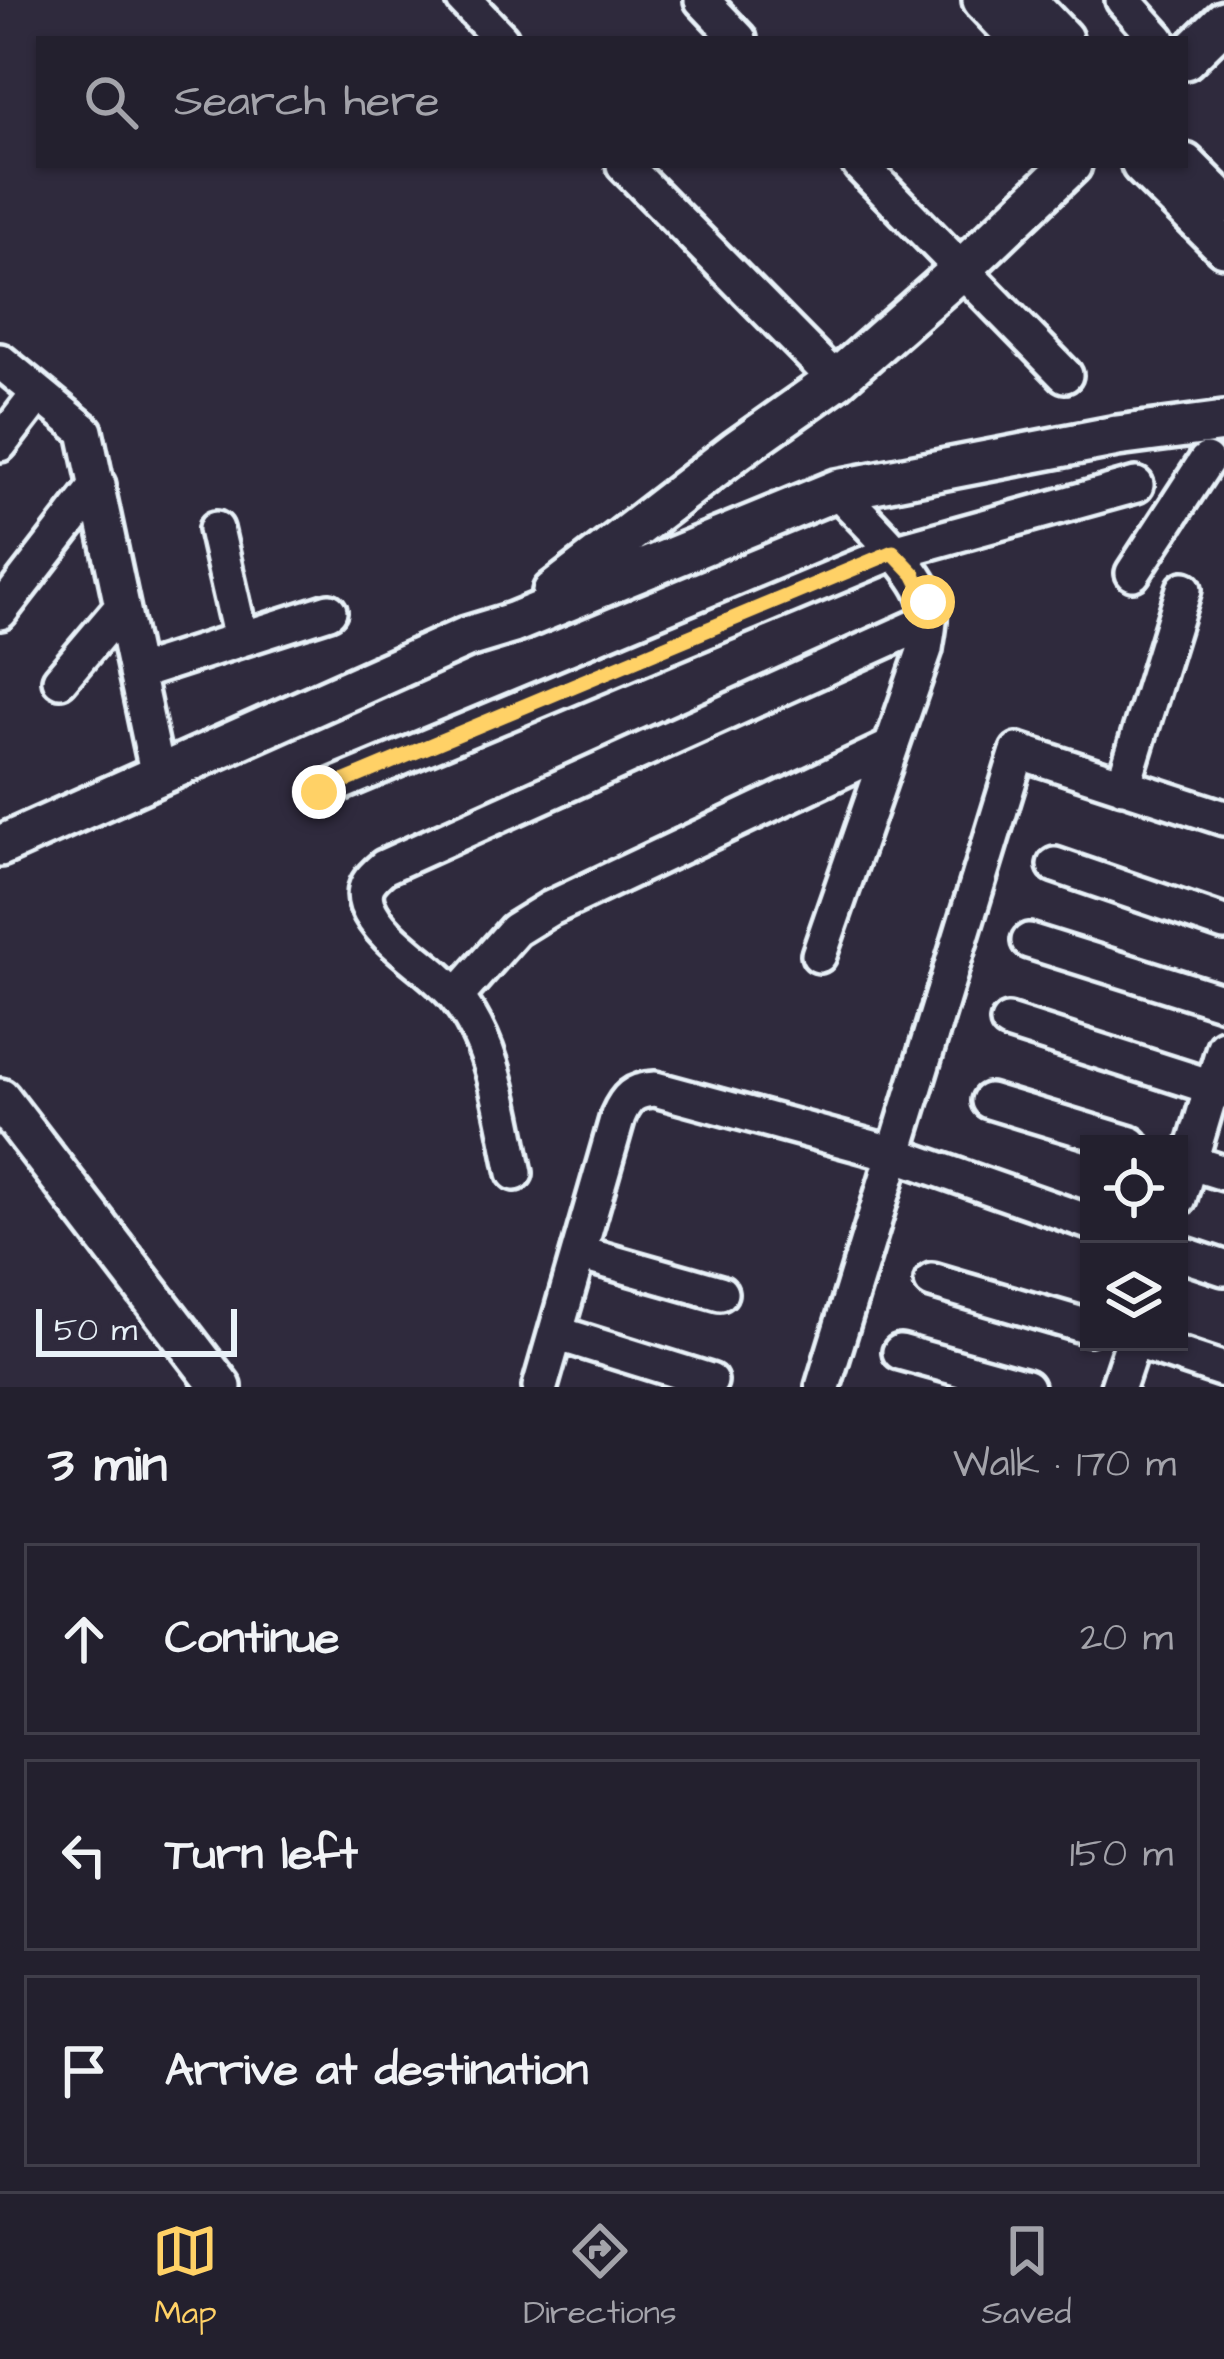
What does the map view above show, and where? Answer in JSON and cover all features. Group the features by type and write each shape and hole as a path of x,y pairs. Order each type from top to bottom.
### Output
{"street":[{"path":"464,0 498,36"},
{"path":"702,0 736,36"},
{"path":"983,0 1017,36"},
{"path":"1025,0 1059,36"},
{"path":"1124,0 1156,36"},
{"path":"1188,56 1224,21"},
{"path":"627,168 836,380"},
{"path":"863,168 1065,375"},
{"path":"513,623 737,449 836,380 1068,168"},
{"path":"1146,168 1222,230"},
{"path":"1187,168 1222,230"},
{"path":"0,361 85,431 158,776"},
{"path":"0,444 39,393"},
{"path":"0,846 467,637 513,623 836,490 1224,422"},
{"path":"1132,573 1215,471 1175,428"},
{"path":"0,612 98,485"},
{"path":"319,792 893,552 1136,485"},
{"path":"819,955 925,649 929,621 928,602 914,574 836,490"},
{"path":"215,529 241,639"},
{"path":"1123,785 1184,589"},
{"path":"61,680 121,608"},
{"path":"136,673 328,611"},
{"path":"515,1173 480,1034 456,997 381,928 364,892 370,879 384,867 929,621"},
{"path":"456,997 514,930 549,909 891,747"},
{"path":"823,1387 1018,751 1123,785 1221,807"},
{"path":"1055,866 1224,923"},
{"path":"1029,940 1224,1002"},
{"path":"1008,1022 1218,1090"},
{"path":"1188,1152 1218,1090 1224,1047"},
{"path":"540,1387 618,1117 626,1099 640,1090 655,1089 895,1154 1080,1219"},
{"path":"0,1099 221,1387"},
{"path":"989,1101 1101,1135"},
{"path":"1188,1161 1224,1173"},
{"path":"579,1253 720,1293"},
{"path":"1188,1256 1224,1268"},
{"path":"932,1281 1080,1324"},
{"path":"556,1333 710,1381"},
{"path":"1118,1387 1132,1351"},
{"path":"1164,1351 1224,1370"},
{"path":"900,1352 1026,1387"}],"route":[{"path":"319,792 893,552 914,574 928,602"}]}
